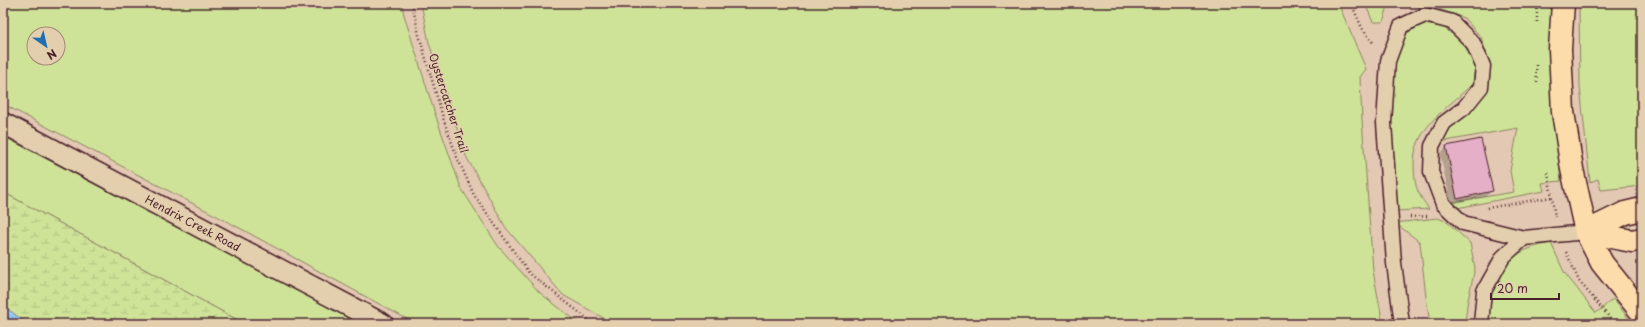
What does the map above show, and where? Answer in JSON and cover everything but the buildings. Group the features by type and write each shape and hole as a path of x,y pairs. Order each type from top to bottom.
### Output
{"main road":[{"path":"1563,3 1560,49 1564,112 1572,169 1586,232 1602,262 1642,313"},
{"path":"1586,232 1625,213 1642,209"},
{"path":"1586,232 1632,241 1642,239"}],"street":[{"name":"Hendrix Creek Road","path":"3,123 383,324"}],"lane":[{"path":"1402,324 1394,263 1384,123 1388,61 1401,26 1425,15 1452,22 1473,42 1483,66 1482,87 1464,108 1444,123 1432,146 1431,172 1443,204 1463,223 1524,238 1586,232"},
{"path":"1481,324 1484,291 1503,257 1524,238"}],"path":[{"name":"Oystercatcher Trail","path":"412,3 419,35 444,121 457,157 474,195 529,274 594,324"},
{"path":"1351,3 1362,28 1388,61"},
{"path":"1519,203 1552,197"},
{"path":"1403,218 1436,216"},
{"path":"1565,250 1579,281 1615,324"}],"green space":[{"path":"3,3 402,3 404,15 434,111 461,188 498,246 540,293 580,324 416,324 234,225 3,104"},
{"path":"421,3 1338,3 1366,69 1360,77 1362,120 1373,271 1383,324 614,324 563,295 506,228 466,156 429,43"},
{"path":"1365,3 1389,3 1383,22 1373,22"},
{"path":"1415,3 1553,3 1550,79 1561,181 1542,183 1544,191 1457,208 1453,202 1514,192 1510,171 1518,128 1440,142 1447,127 1465,116 1485,94 1490,64 1481,37 1464,18 1439,9 1421,8 1416,6"},
{"path":"1579,3 1642,3 1642,186 1601,190 1598,179 1590,182 1580,86"},
{"path":"1423,24 1443,27 1457,38 1467,49 1475,66 1473,83 1434,119 1425,129 1419,141 1415,153 1415,180 1419,194 1429,209 1397,211 1387,123 1392,65 1400,37"},
{"path":"3,136 361,324 245,324 3,192"},
{"path":"3,192 245,324 28,324 3,306"},
{"path":"1438,218 1447,222 1470,243 1475,268 1467,305 1465,324 1430,324 1420,242 1395,223"},
{"path":"1551,243 1564,272 1596,313 1613,299 1633,324 1487,324 1492,293 1496,280 1502,269 1510,260 1520,253 1534,247"}],"water":[{"path":"3,306 28,324 3,324"}]}
